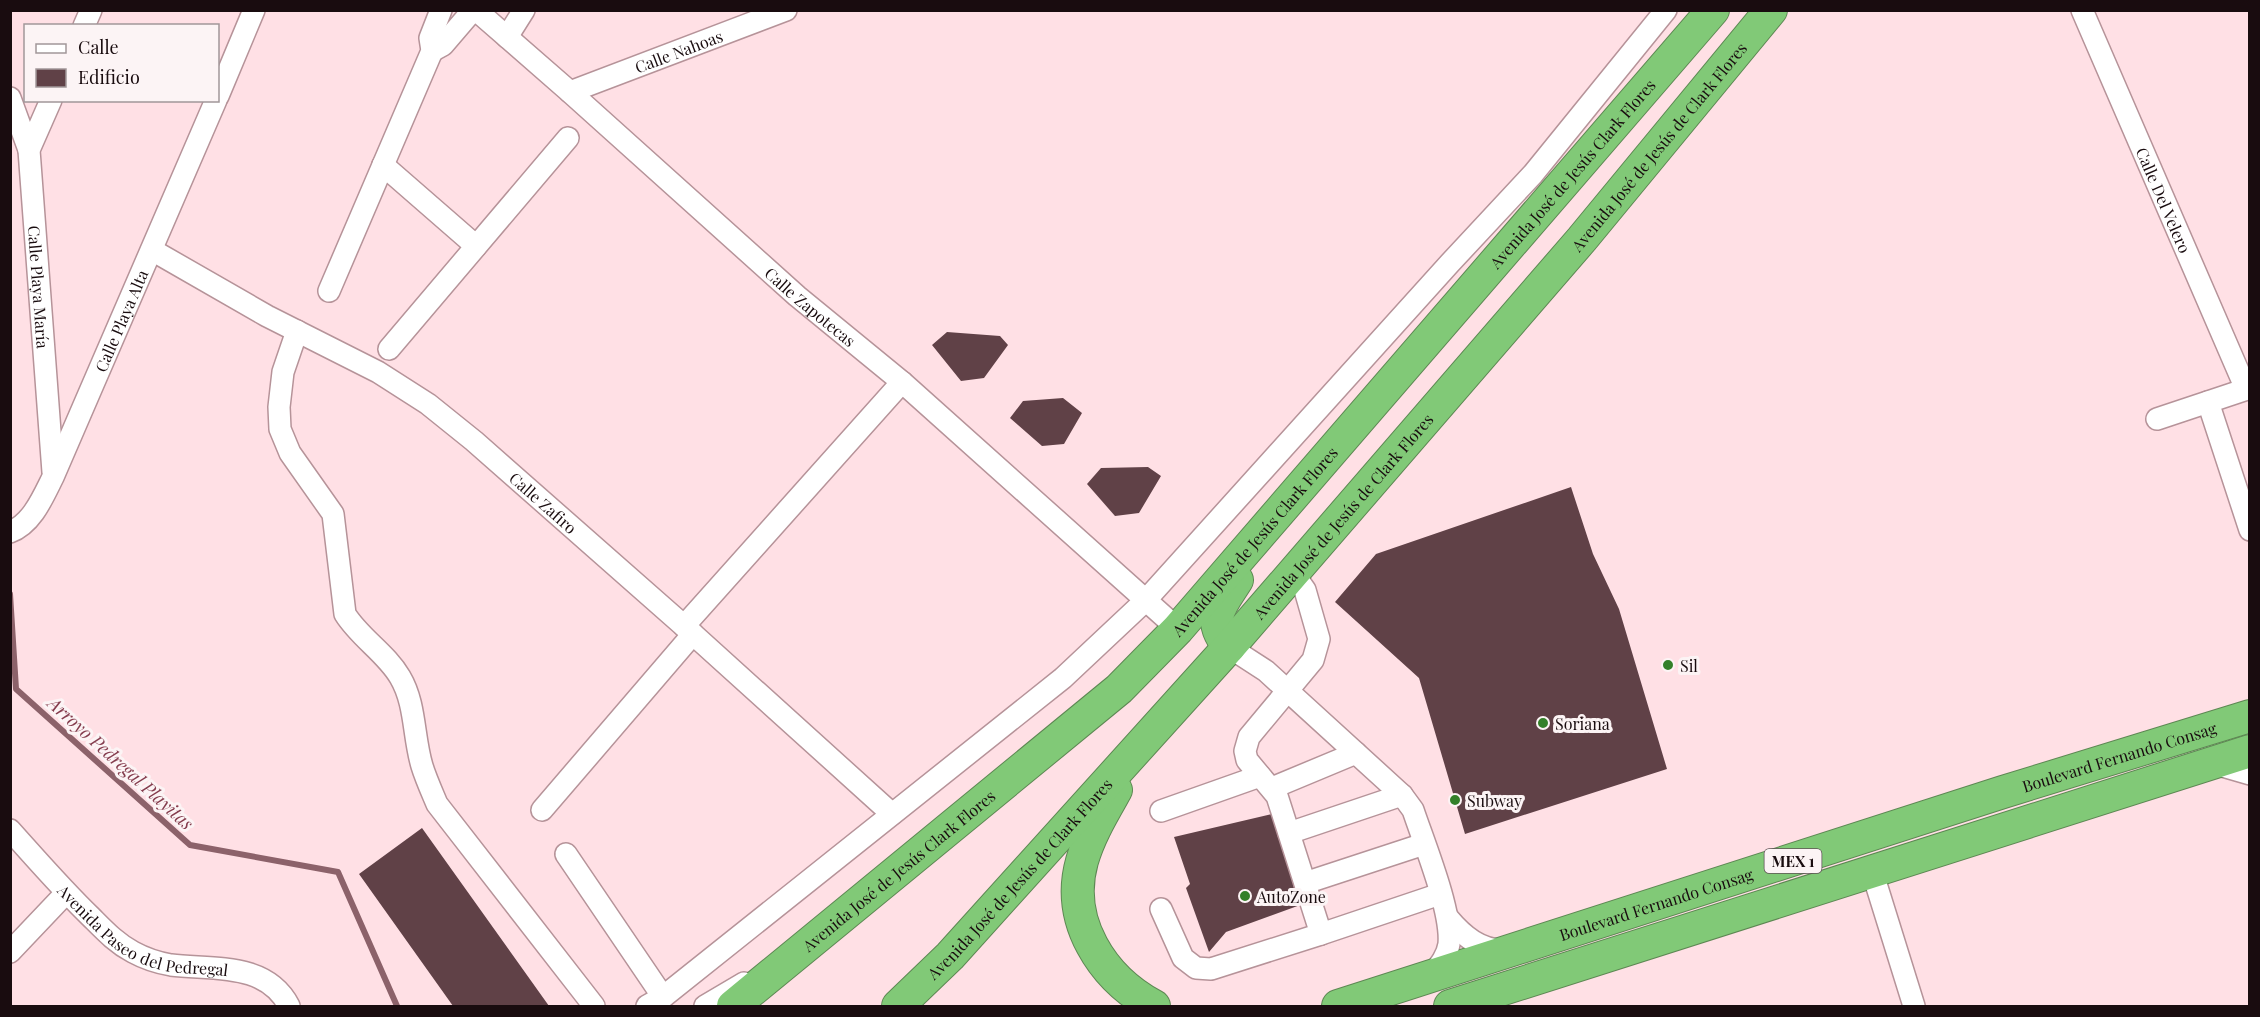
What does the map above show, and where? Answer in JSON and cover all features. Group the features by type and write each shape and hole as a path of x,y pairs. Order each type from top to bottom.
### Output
{"highway":[{"name":"Avenida José de Jesús Clark Flores","path":"732,1006 1119,689 1178,629 1266,530 1694,22 1713,10"},
{"name":"Avenida José de Jesús de Clark Flores","path":"898,1006 950,956 1236,639 1582,239 1771,10"},
{"path":"1236,639 1218,634 1216,624 1218,616 1221,606 1266,530"},
{"name":"Boulevard Fernando Consag","path":"1338,1006 2003,792 2250,716"},
{"path":"1144,742 1091,836 1082,862 1078,902 1085,930 1101,960 1122,985 1154,1006"},
{"name":"Boulevard Fernando Consag","path":"1449,1006 2250,751"},
{"path":"1632,913 1641,944"}],"street":[{"path":"85,24 91,10"},
{"path":"219,94 254,10"},
{"path":"329,291 432,51 430,38 441,10"},
{"path":"432,51 443,45 474,10"},
{"name":"Calle Zapotecas","path":"474,10 570,92 797,297 902,382 1178,629"},
{"path":"507,37 524,10"},
{"name":"Calle Nahoas","path":"570,92 786,10"},
{"path":"566,854 655,1002 1063,678 1145,601 1442,271 1533,174 1666,10"},
{"name":"Calle Del Velero","path":"2082,10 2248,389"},
{"path":"10,98 29,150"},
{"name":"Calle Playa María","path":"50,102 29,150 53,477"},
{"name":"Calle Playa Alta","path":"10,532 25,523 33,513 53,477 215,102"},
{"path":"389,349 568,138"},
{"path":"383,165 476,246"},
{"name":"Calle Zafiro","path":"152,250 297,331 378,372 428,405 474,441 892,814"},
{"path":"297,331 283,372 279,407 280,429 290,453 333,514 345,614 354,628 400,677 416,727 422,765 437,804 594,1006"},
{"path":"542,810 688,630 902,382"},
{"path":"2157,419 2248,389"},
{"path":"2208,402 2250,530"},
{"path":"1293,573 1305,590 1319,639 1313,660 1249,737 1245,751 1247,760 1277,796 1321,934"},
{"path":"1236,639 1288,691 1402,795 1413,810 1448,918 1449,946 1444,960 1431,976"},
{"path":"1161,811 1266,782 1356,753"},
{"path":"2212,763 2250,774"},
{"path":"1289,833 1402,795"},
{"name":"Avenida Paseo del Pedregal","path":"10,830 66,893 115,941 133,952 170,964 228,968 257,976 268,981 279,991 289,1006"},
{"path":"1305,883 1424,844"},
{"path":"1872,871 1914,1006"},
{"path":"10,952 66,893"},
{"path":"1161,909 1183,958 1196,968 1211,969 1440,894"},
{"path":"1448,918 1461,933 1479,945 1502,951 1516,949"},
{"path":"705,1006 792,957"}],"building":[{"path":"947,332 1000,336 1008,345 984,378 961,381 932,345"},
{"path":"1063,398 1082,413 1064,444 1042,446 1010,418 1023,401"},
{"path":"1148,467 1161,476 1139,513 1115,516 1087,484 1101,468"},
{"path":"1571,487 1593,554 1619,609 1667,769 1465,834 1419,678 1335,602 1376,554"},
{"path":"1276,813 1303,904 1226,932 1209,952 1186,888 1190,884 1174,837"},
{"path":"422,828 549,1006 453,1006 359,874"}],"waterway":[{"name":"Arroyo Pedregal Playitas","path":"10,594 16,689 190,845 338,872 397,1006"}],"place":[{"name":"Sil","path":"1668,665"},
{"name":"Soriana","path":"1543,723"},
{"name":"Subway","path":"1455,800"},
{"name":"AutoZone","path":"1245,896"}]}
